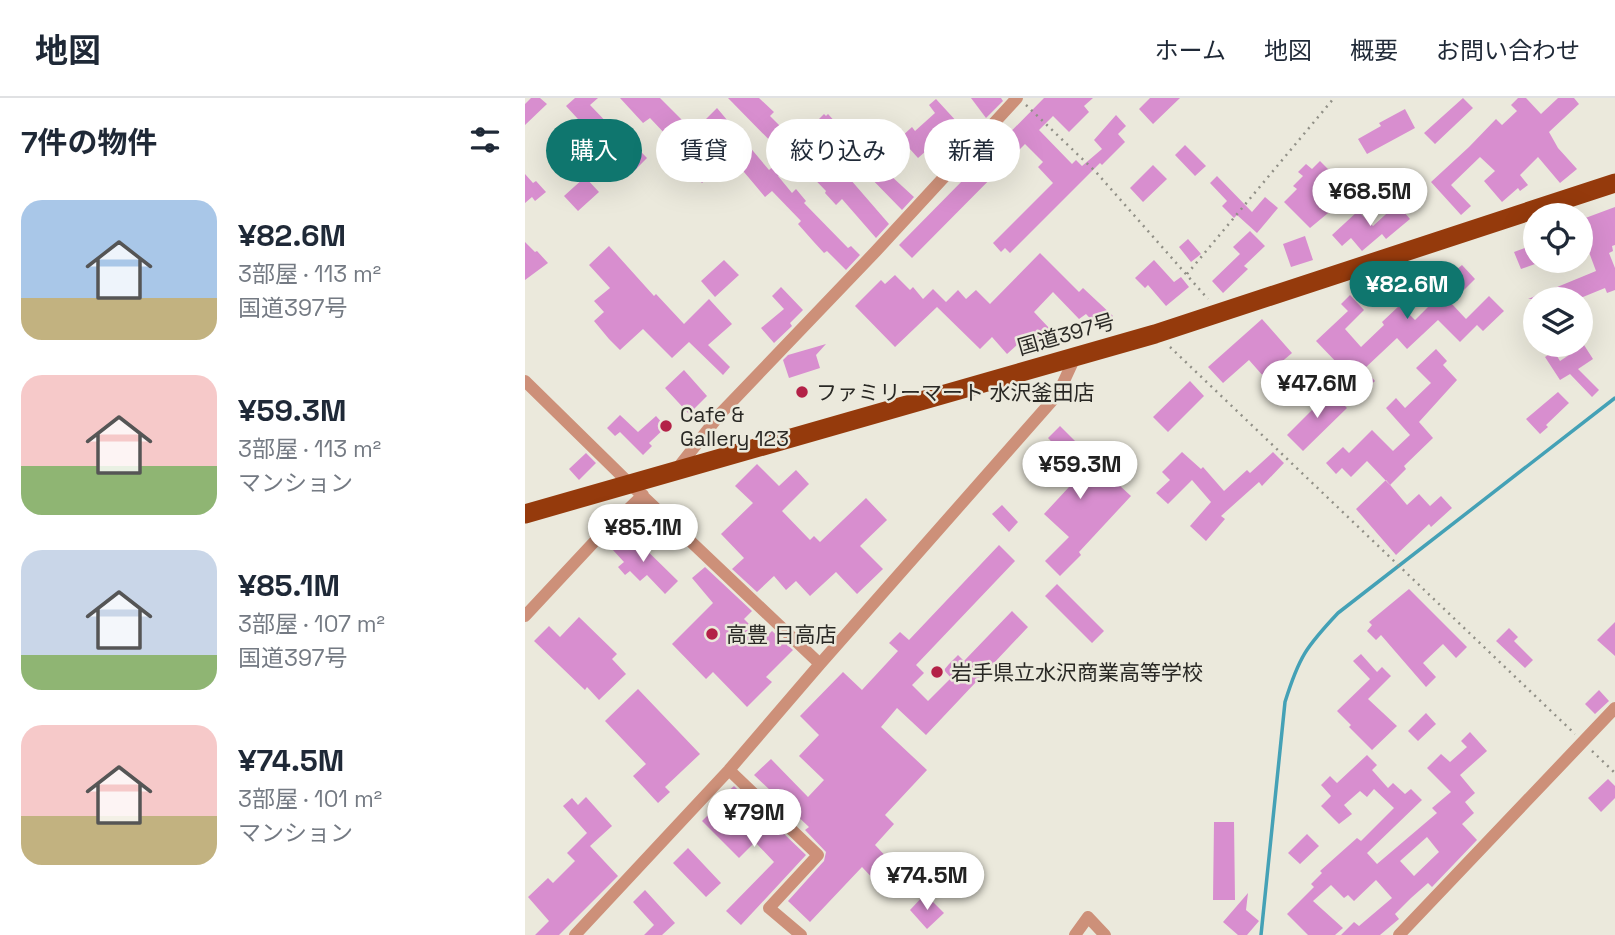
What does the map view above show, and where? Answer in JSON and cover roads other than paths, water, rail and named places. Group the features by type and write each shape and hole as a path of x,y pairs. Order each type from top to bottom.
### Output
{"highway":[{"name":"国道397号","path":"525,514 636,489 676,471 1155,334 1615,183"}],"street":[{"path":"676,471 721,413 1018,98"},
{"path":"575,935 729,770 1058,394 1076,355"},
{"path":"525,381 820,664"},
{"path":"525,616 636,489"},
{"path":"1399,935 1615,708"},
{"path":"729,770 818,855 769,908 801,935"},
{"path":"1075,935 1088,918 1105,935"}],"waterway":[{"path":"1261,935 1285,702 1305,653 1338,613 1615,398"}],"place":[{"name":"ファミリーマート 水沢釜田店","path":"802,392"},
{"name":"Cafe & Gallery 123","path":"666,426"},
{"name":"高豊 日高店","path":"712,634"},
{"name":"岩手県立水沢商業高等学校","path":"937,672"}]}
